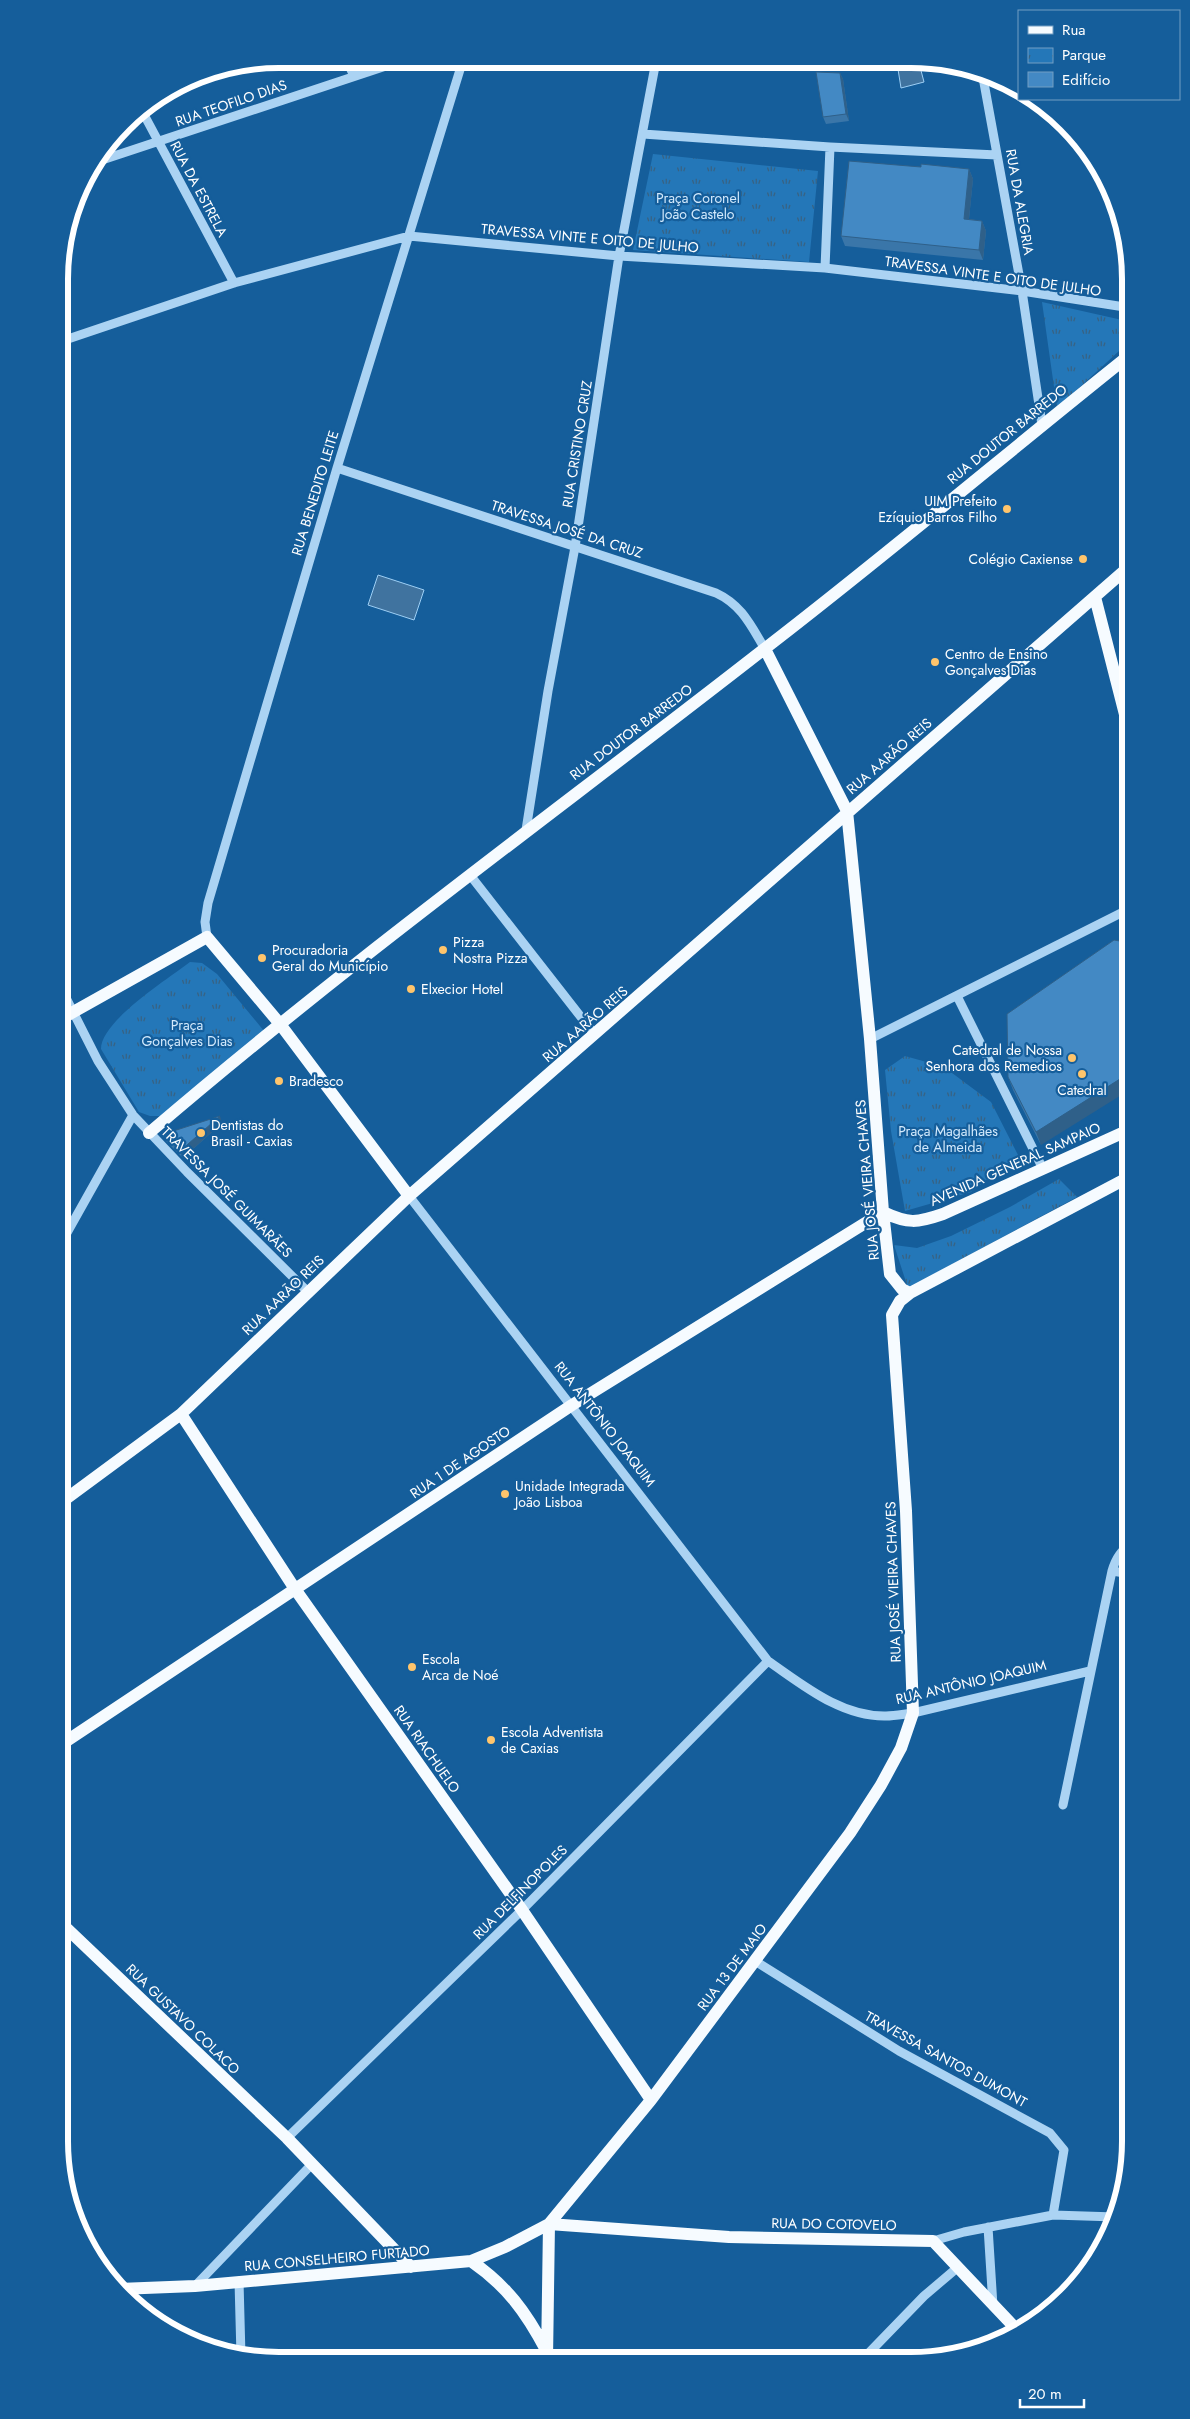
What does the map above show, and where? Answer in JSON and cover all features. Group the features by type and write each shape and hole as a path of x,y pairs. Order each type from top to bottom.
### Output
{"main road":[{"name":"RUA DOUTOR BARREDO","path":"149,1133 280,1024 526,830 765,649 1122,361"},
{"name":"RUA AARÃO REIS","path":"68,1497 181,1414 408,1196 595,1035 847,811 1122,573"},
{"path":"1095,597 1122,703"},
{"name":"RUA JOSÉ VIEIRA CHAVES","path":"765,649 847,811 870,1039 883,1212 890,1274 902,1289 910,1293 900,1301 892,1315 906,1511 913,1712"},
{"path":"68,1016 207,937"},
{"name":"RUA ANTÔNIO JOAQUIM","path":"207,937 280,1024 408,1196"},
{"name":"AVENIDA GENERAL SAMPAIO","path":"883,1212 901,1221 919,1222 964,1206 1122,1133"},
{"path":"910,1293 1122,1181"},
{"name":"RUA 1 DE AGOSTO","path":"68,1739 572,1405 883,1212"},
{"name":"RUA RIACHUELO","path":"181,1414 295,1589 522,1910 651,2100"},
{"name":"RUA 13 DE MAIO","path":"549,2224 651,2100 850,1833 881,1785 901,1748 913,1712"},
{"name":"RUA GUSTAVO COLACO","path":"68,1930 287,2138 411,2267"},
{"path":"548,2352 549,2224"},
{"name":"RUA DO COTOVELO","path":"549,2224 729,2237 933,2241"},
{"name":"RUA CONSELHEIRO FURTADO","path":"128,2289 195,2286 471,2261 549,2224"},
{"path":"933,2241 1013,2326"},
{"path":"471,2261 507,2290 533,2326 546,2352"}],"street":[{"path":"350,68 354,76"},
{"name":"RUA TEOFILO DIAS","path":"104,159 379,68"},
{"name":"RUA BENEDITO LEITE","path":"207,937 205,922 208,903 337,468 461,68"},
{"name":"RUA CRISTINO CRUZ","path":"526,830 548,691 576,547 619,256 655,68"},
{"name":"RUA DA ALEGRIA","path":"984,81 1022,292 1042,425"},
{"name":"RUA DA ESTRELA","path":"144,116 234,283"},
{"path":"643,134 830,147 997,154"},
{"path":"825,268 830,147"},
{"name":"TRAVESSA VINTE E OITO DE JULHO","path":"68,339 234,283 410,236 619,256 825,268 1022,292 1122,307"},
{"name":"TRAVESSA JOSÉ DA CRUZ","path":"337,468 729,599 741,609 765,649"},
{"path":"470,875 595,1035"},
{"path":"870,1039 1122,913"},
{"path":"957,996 1043,1169"},
{"name":"TRAVESSA JOSÉ GUIMARÃES","path":"68,1005 106,1074 133,1115 308,1292"},
{"path":"68,1231 133,1115"},
{"name":"RUA ANTÔNIO JOAQUIM","path":"408,1196 572,1405 768,1661 828,1701 860,1712 886,1716 913,1712 1090,1671"},
{"path":"1063,1805 1112,1571 1122,1551"},
{"path":"1112,1571 1122,1573"},
{"name":"RUA DELFINOPOLES","path":"287,2138 522,1910 768,1661"},
{"name":"TRAVESSA SANTOS DUMONT","path":"755,1962 899,2051 1050,2133 1064,2150 1053,2215"},
{"path":"195,2286 312,2164"},
{"name":"RUA DO COTOVELO","path":"933,2241 988,2227 1053,2215 1107,2218"},
{"path":"988,2227 993,2306"},
{"path":"870,2352 924,2296 958,2268"},
{"path":"239,2281 241,2348"}],"green space":[{"name":"Praça Coronel João Castelo","path":"653,154 818,171 809,262 633,250"},
{"path":"1042,302 1122,320 1122,348 1057,408"},
{"name":"Praça Gonçalves Dias","path":"190,962 202,963 217,974 264,1031 169,1116 150,1116 139,1112 101,1049 104,1038 123,1014 137,1001"},
{"name":"Praça Magalhães de Almeida","path":"905,1056 944,1067 991,1102 1018,1155 971,1192 905,1211 891,1131 885,1070"},
{"path":"1059,1179 1077,1197 908,1288 894,1245 917,1248 951,1236 1010,1207"}],"shaded area":[{"path":"898,68 920,68 924,82 901,88"},
{"path":"378,575 424,590 414,620 368,605"}],"building":[{"path":"816,72 840,73 846,114 823,117"},
{"path":"849,161 921,167 921,164 969,169 964,219 982,221 979,250 841,236"},
{"name":"Catedral de Nossa Senhora dos Remedios","path":"1114,940 1122,941 1122,1078 1036,1132 1008,1077 1007,1014"},
{"path":"220,1116 180,1151 164,1134"}],"place":[{"name":"UIM Prefeito Ezíquio Barros Filho","path":"1007,509"},
{"name":"Colégio Caxiense","path":"1083,559"},
{"name":"Centro de Ensino Gonçalves Dias","path":"935,662"},
{"name":"Pizza Nostra Pizza","path":"443,950"},
{"name":"Procuradoria Geral do Município","path":"262,958"},
{"name":"Elxecior Hotel","path":"411,989"},
{"name":"Catedral de Nossa Senhora dos Remedios","path":"1072,1058"},
{"name":"Catedral","path":"1082,1074"},
{"name":"Bradesco","path":"279,1081"},
{"name":"Dentistas do Brasil - Caxias","path":"201,1133"},
{"name":"Unidade Integrada João Lisboa","path":"505,1494"},
{"name":"Escola Arca de Noé","path":"412,1667"},
{"name":"Escola Adventista de Caxias","path":"491,1740"}]}
